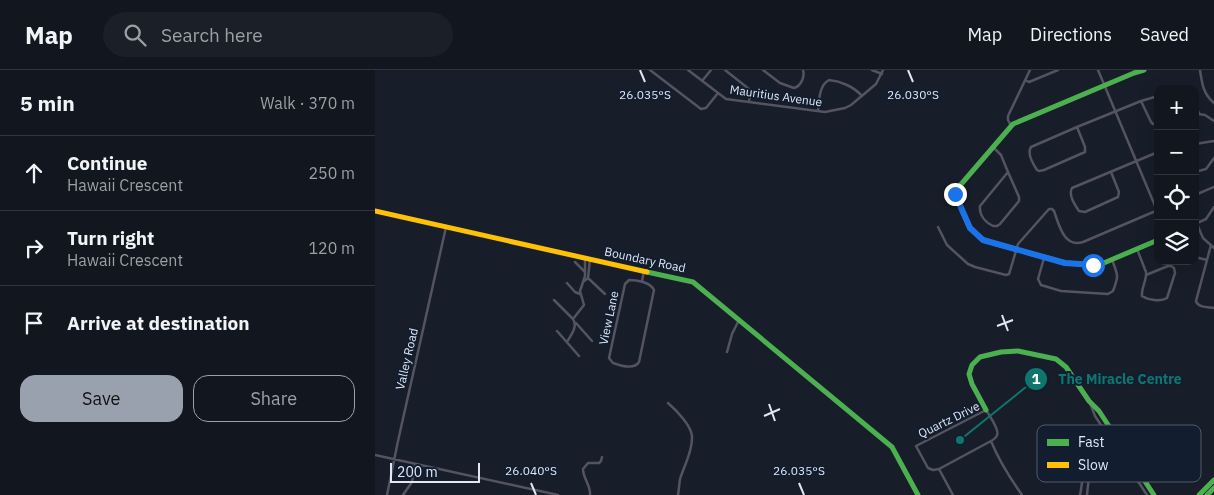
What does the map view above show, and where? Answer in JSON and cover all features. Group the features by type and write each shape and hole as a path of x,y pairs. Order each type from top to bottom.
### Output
{"street":[{"path":"650,70 701,109 706,108 718,93"},
{"name":"Mauritius Avenue","path":"688,70 726,99 827,112 847,108 877,82 882,72"},
{"path":"702,81 711,70"},
{"path":"725,70 750,90 749,102"},
{"path":"763,70 780,83 794,88 801,83 804,74 803,70"},
{"path":"872,70 882,72"},
{"path":"1011,126 1008,116 1030,70"},
{"path":"1025,80 1029,82 1058,70"},
{"path":"1098,70 1154,204"},
{"path":"1144,70 1015,123 957,189 956,196 969,226 985,240 1069,264 1096,266 1154,242"},
{"path":"1200,70 1204,90 1214,103"},
{"path":"818,111 821,91 825,82 829,80 834,80 854,88 862,96"},
{"path":"1077,127 1085,147 1085,152 1042,171 1037,170 1029,153 1031,147 1077,127 1141,100 1154,97"},
{"path":"1141,100 1150,121 1154,124"},
{"path":"1199,114 1214,121"},
{"path":"1199,143 1214,140"},
{"path":"993,147 1001,155 1019,197 1019,200 1000,224 993,226 984,219 979,209 1008,172"},
{"path":"1111,172 1119,192 1118,197 1085,212 1079,211 1071,194 1071,189 1154,153"},
{"path":"1199,171 1206,169 1214,158"},
{"path":"1199,193 1214,187"},
{"path":"938,227 948,247 967,263 1002,275 1010,272 1019,243 1046,211 1050,209 1054,211 1065,238 1077,243 1154,212"},
{"path":"1199,222 1206,219 1213,209"},
{"name":"Boundary Road","path":"375,211 693,282 893,448 918,495"},
{"name":"Valley Road","path":"387,495 446,226"},
{"path":"1199,230 1202,237 1213,246 1207,260 1196,303 1199,306 1214,308"},
{"path":"1137,249 1147,275 1142,292 1143,297 1163,300 1167,298 1175,269 1168,266 1147,275"},
{"path":"567,342 575,328 574,321 584,305 580,291 588,258"},
{"path":"588,258 588,278 605,294"},
{"path":"1045,258 1038,279 1041,285 1064,291 1108,294 1112,294 1118,278 1112,260"},
{"path":"1199,258 1207,260"},
{"path":"575,262 584,271 588,272"},
{"path":"642,281 644,270"},
{"path":"583,282 588,278"},
{"name":"View Lane","path":"631,280 642,281 653,286 654,291 638,364 633,367 623,367 612,363 610,354 626,282 631,280"},
{"path":"567,283 575,292 580,294"},
{"path":"555,300 592,341"},
{"path":"727,352 732,334 739,320"},
{"path":"557,331 579,356"},
{"path":"986,410 971,384 969,374 971,365 980,357 1001,352 1018,351 1056,359 1066,367 1089,401 1099,411 1107,425"},
{"path":"668,403 688,426 693,438 687,464 680,481 678,495"},
{"name":"Quartz Drive","path":"939,469 933,470 928,468 916,446 986,410 998,430 997,437 991,441 1003,466 1023,495"},
{"path":"953,495 939,469 991,441"},
{"path":"375,455 558,495"},
{"path":"590,495 590,489 583,476 583,469 588,463 601,462 602,457"},
{"path":"403,495 412,482 415,465"},
{"path":"1199,495 1214,480"},
{"path":"1080,495 1082,482"},
{"path":"1087,495 1089,482"},
{"path":"1139,482 1147,495"},
{"path":"1145,482 1154,495"},
{"path":"1207,495 1214,488"}],"traffic: fast":[{"path":"1144,70 1013,124 957,189 955,194 970,228 983,240 1065,263 1099,265 1154,242"},
{"path":"647,272 693,282 892,447 918,495"},
{"path":"986,410 972,384 969,374 972,365 980,357 1001,352 1018,351 1056,359 1066,367 1108,425"},
{"path":"1199,495 1214,480"},
{"path":"1145,482 1154,495"},
{"path":"1207,495 1214,488"}],"traffic: slow":[{"path":"375,211 647,272"}],"place":[{"name":"The Miracle Centre","path":"960,440"}],"route":[{"path":"955,194 970,228 983,240 1065,263 1093,265"}]}
